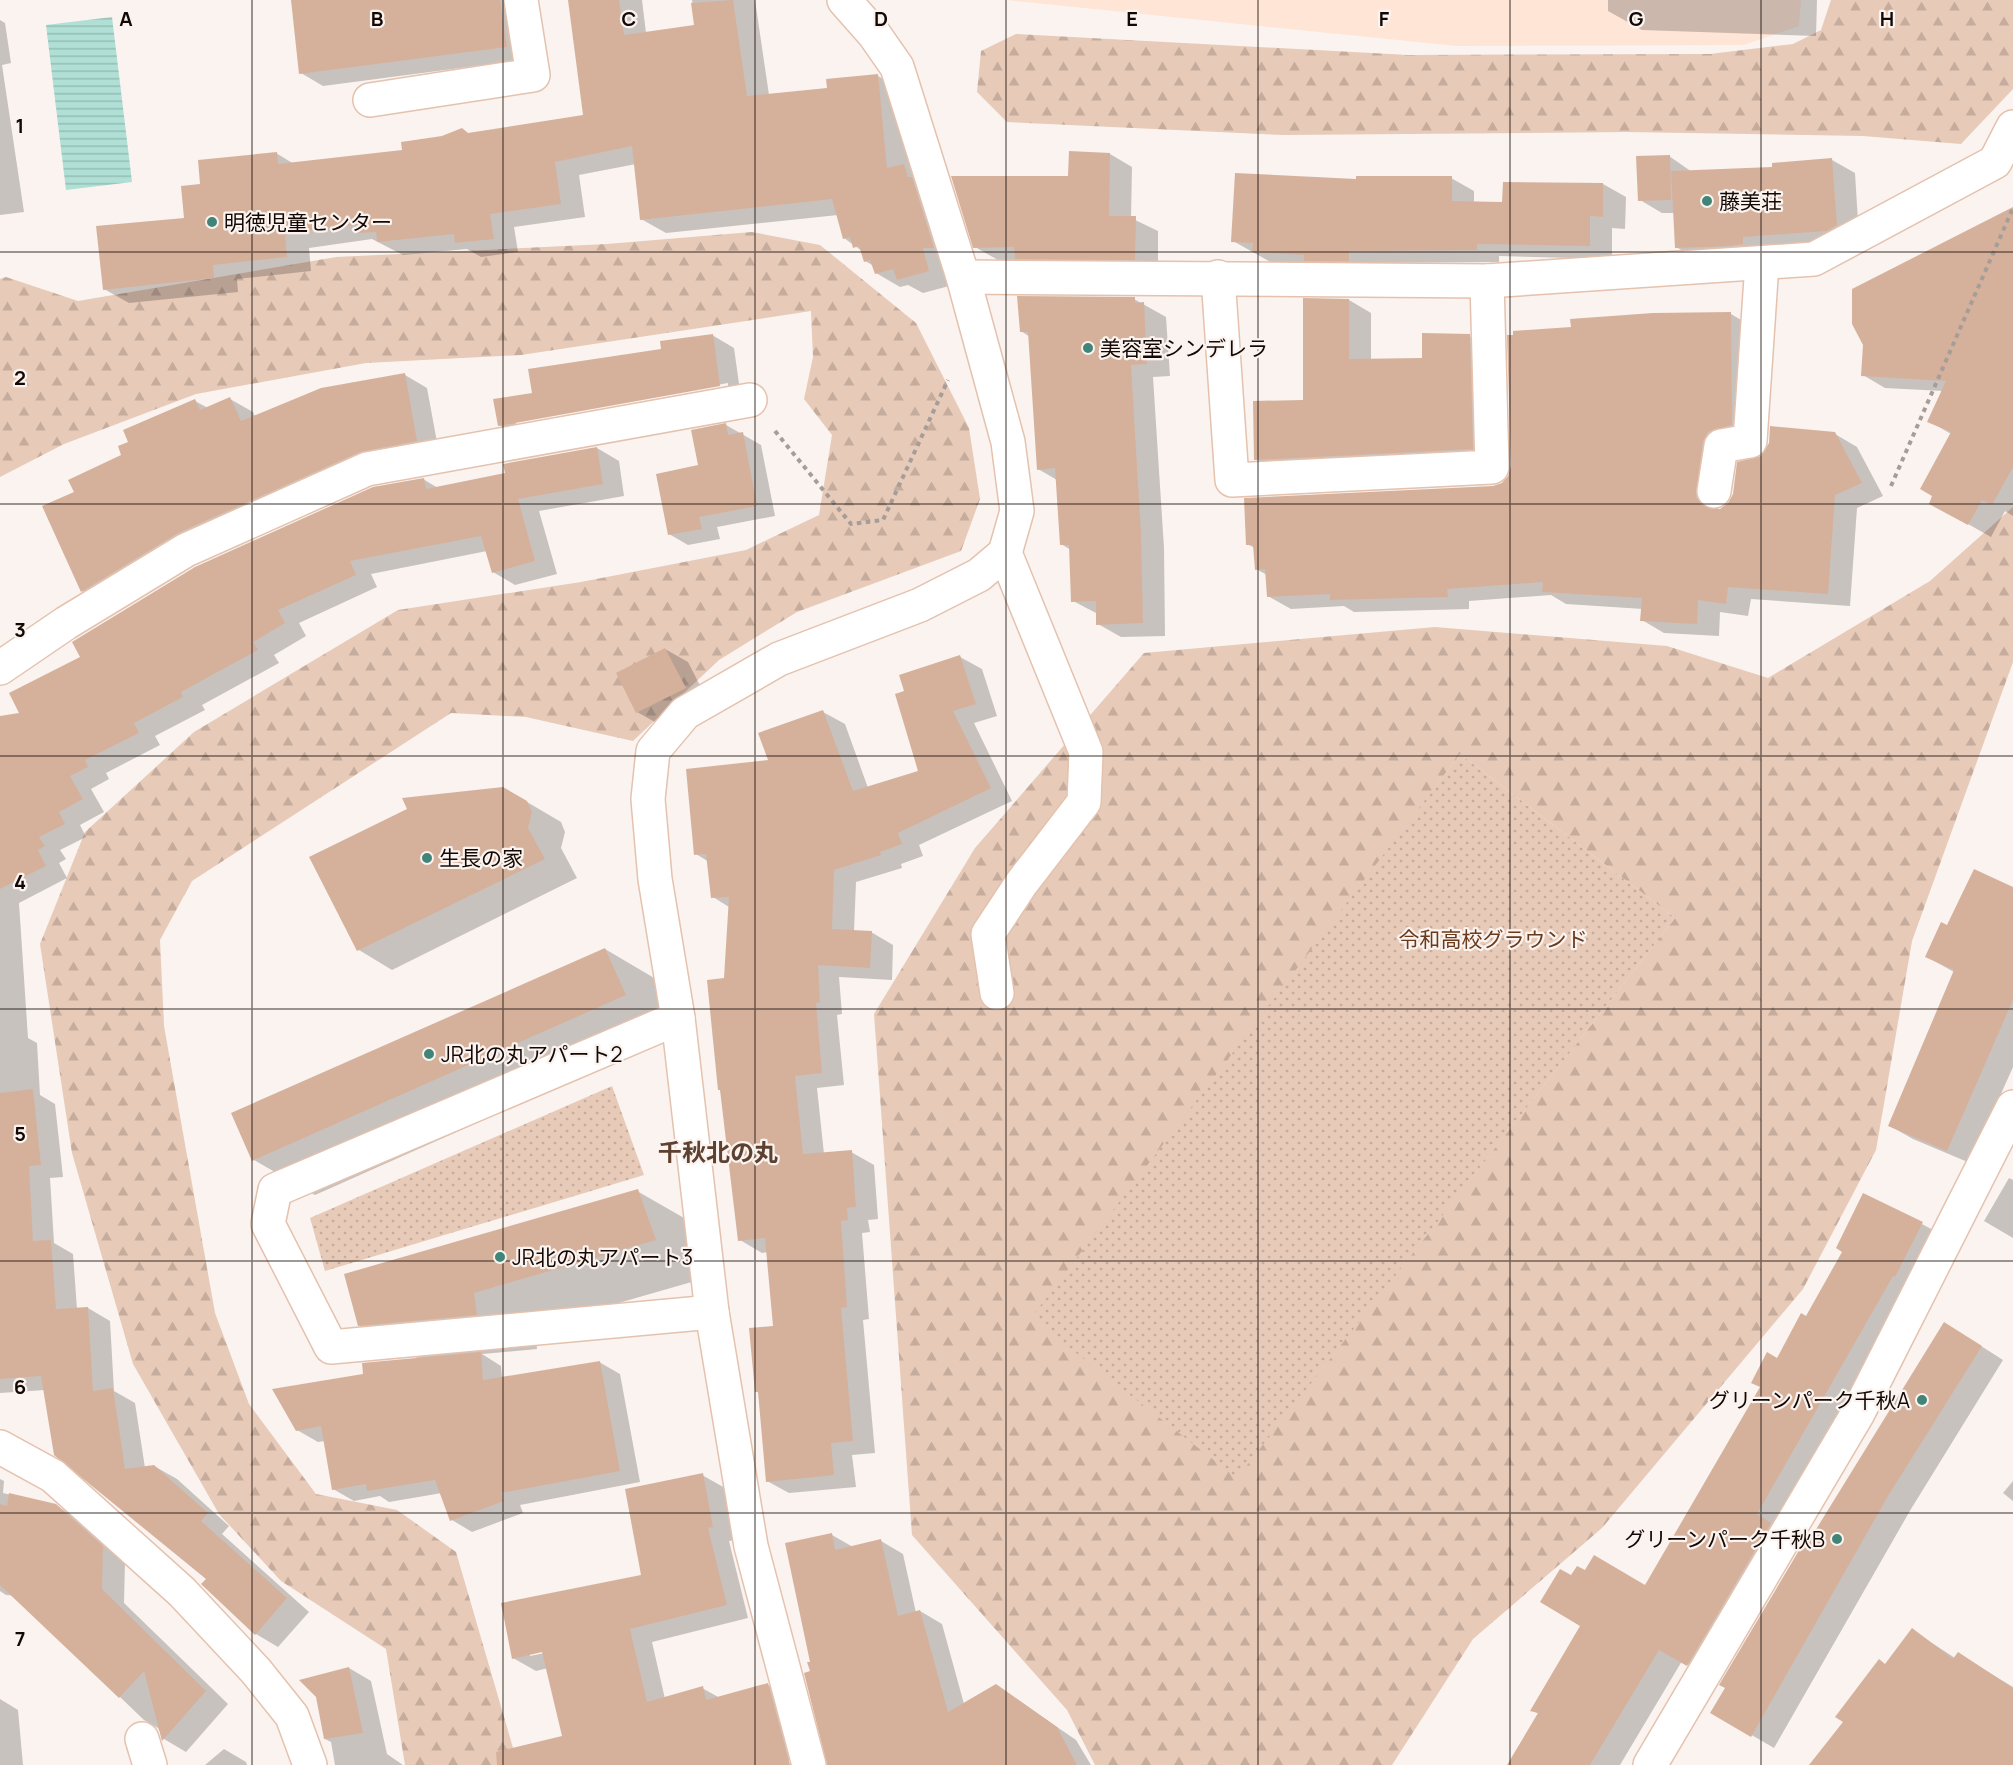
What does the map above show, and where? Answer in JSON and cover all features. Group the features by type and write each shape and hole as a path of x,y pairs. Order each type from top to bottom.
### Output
{"street":[{"path":"370,100 533,75 521,0"},
{"path":"809,1765 751,1545 712,1312 678,1018 655,879 648,799 653,751 685,713 728,686 779,659 920,605 980,574 1005,553 1017,511 1008,442 963,278 897,67 874,34 844,0"},
{"path":"963,278 1218,277 1488,281 1814,259 1995,162 2013,127"},
{"path":"1714,491 1721,447 1750,441 1762,263"},
{"path":"1218,277 1232,480 1492,467 1488,281"},
{"path":"0,668 66,623 186,550 367,469 750,400"},
{"path":"998,993 988,934 1021,884 1084,802 1086,752 1005,553"},
{"path":"678,1018 275,1190 268,1224 331,1347 712,1312"},
{"path":"1650,1765 1858,1413 2013,1107"},
{"path":"0,1447 53,1476 182,1592 256,1671 292,1716 310,1765"}],"path":[{"path":"1891,486 2013,208"},
{"path":"750,400 851,524 883,520 949,379"}],"shaded area":[{"path":"1006,0 1801,0 1799,26 1744,45 1457,46"}],"green space":[{"path":"1831,0 2013,0 2013,89 1961,144 1863,136 1627,132 1283,135 1007,122 977,92 981,51 1016,34 1408,55 1710,54 1793,44 1821,30"},
{"path":"752,232 820,245 916,323 969,428 980,499 961,551 797,612 719,660 633,741 526,717 451,713 192,881 160,940 164,1026 215,1313 249,1404 316,1494 397,1510 456,1552 518,1765 405,1765 386,1649 281,1581 219,1514 133,1364 72,1153 40,944 85,832 194,732 398,610 581,582 746,550 819,515 832,435 804,399 813,357 811,311 521,355 366,363 196,394 64,444 0,477 0,279 6,277 78,301 336,257 607,244"},
{"path":"2013,507 2013,662 1912,941 1876,1150 1803,1289 1602,1528 1473,1639 1392,1765 1095,1765 1067,1710 912,1535 874,1014 975,848 1144,653 1435,627 1667,646 1768,678 1930,581","holes":["1460,754 1675,918 1237,1477 1175,1133"]},
{"name":"令和高校グラウンド","path":"1460,754 1675,918 1237,1478 1031,1318"},
{"path":"612,1086 644,1175 325,1271 310,1218"}],"water":[{"path":"112,17 132,182 66,190 46,25"}],"building":[{"path":"291,0 500,0 507,47 299,74"},
{"path":"568,0 619,0 624,35 694,25 691,3 733,0 747,96 827,88 826,79 878,74 887,168 904,164 908,177 912,177 934,248 923,248 929,271 897,280 893,269 875,274 870,260 864,262 859,246 853,248 850,237 843,239 832,199 640,220 632,146 555,162 561,204 490,214 494,239 455,243 454,234 377,242 376,232 359,233 357,225 285,234 287,257 213,265 214,278 103,290 96,226 184,218 181,186 200,184 198,160 277,152 278,164 402,150 401,142 442,136 462,128 468,133 583,115"},
{"path":"1069,151 1110,153 1109,216 1136,216 1135,260 1015,259 1014,247 973,248 951,176 1068,176"},
{"path":"1670,155 1671,200 1638,201 1636,156"},
{"path":"1832,158 1837,225 1827,231 1743,237 1743,244 1731,246 1675,248 1671,171 1772,167 1772,163"},
{"path":"1235,173 1356,179 1356,176 1452,176 1452,201 1502,202 1503,182 1603,183 1603,217 1590,216 1590,246 1477,244 1477,250 1349,251 1349,261 1304,261 1304,255 1252,252 1253,243 1231,242"},
{"path":"2013,207 2013,467 1992,505 1982,500 1968,525 1929,504 1932,496 1920,489 1951,432 1927,422 1946,381 1861,376 1863,345 1852,324 1852,289"},
{"path":"1017,296 1135,297 1135,303 1144,302 1147,364 1131,365 1141,534 1143,623 1096,625 1096,601 1071,602 1069,545 1060,545 1055,468 1037,470 1028,332 1020,332"},
{"path":"1303,298 1349,299 1349,359 1422,358 1422,333 1470,334 1473,449 1254,460 1253,401 1303,400"},
{"path":"1731,312 1732,425 1708,432 1703,442 1696,497 1702,505 1711,509 1720,509 1728,503 1733,494 1737,462 1761,456 1769,443 1770,426 1835,432 1862,483 1835,495 1828,594 1728,587 1726,604 1698,600 1697,624 1640,621 1642,598 1542,592 1543,582 1447,589 1448,597 1330,600 1330,594 1267,597 1265,569 1255,570 1253,545 1246,545 1244,498 1493,486 1502,483 1508,476 1511,466 1507,335 1513,335 1513,331 1571,327 1570,319 1653,313"},
{"path":"713,334 720,386 498,426 493,399 532,393 528,369 661,349 660,341"},
{"path":"405,373 417,441 360,452 178,533 81,592 42,506 74,492 68,480 121,455 118,446 128,442 123,430 195,399 200,410 230,397 241,421 321,388"},
{"path":"726,423 728,435 743,432 757,506 699,517 702,529 668,535 656,474 698,465 691,430"},
{"path":"597,447 603,484 518,499 535,561 492,573 481,536 350,561 356,575 278,610 285,623 253,642 258,650 181,692 183,697 134,723 139,733 85,760 88,767 70,776 83,799 59,812 65,824 39,837 45,846 38,850 46,866 0,889 0,716 19,713 9,693 80,657 72,642 195,567 373,487 424,478 426,489 505,473 503,464"},
{"path":"665,648 686,688 636,713 616,673"},
{"path":"960,655 976,704 953,711 991,788 898,833 902,844 880,852 881,855 834,870 832,929 872,931 870,968 818,965 820,1002 816,1003 822,1073 795,1076 803,1154 852,1150 856,1207 847,1208 848,1220 841,1221 847,1307 841,1308 853,1441 831,1443 834,1475 766,1482 758,1392 755,1392 749,1328 773,1326 765,1238 738,1241 720,1090 718,1090 707,980 724,978 729,897 711,898 706,854 694,855 686,769 768,760 758,733 823,710 853,791 918,771 895,694 904,691 899,675"},
{"name":"生長の家","path":"503,787 527,801 532,812 528,828 545,859 357,951 309,857 407,809 402,798"},
{"path":"1974,869 2013,887 2013,1000 1947,1151 1888,1126 1954,970 1925,957 1941,922 1947,925"},
{"name":"JR北の丸アパート2","path":"605,948 626,995 252,1161 231,1113"},
{"path":"33,1089 41,1165 29,1166 33,1241 51,1240 56,1309 88,1307 93,1391 113,1388 125,1469 154,1465 208,1513 201,1521 287,1598 255,1635 201,1584 206,1579 54,1455 41,1376 0,1379 0,1093"},
{"name":"JR北の丸アパート3","path":"638,1189 656,1240 474,1293 477,1315 358,1326 344,1274"},
{"path":"1863,1193 1923,1222 1895,1277 1893,1276 1757,1514 1771,1523 1687,1666 1659,1650 1590,1765 1507,1765 1538,1713 1530,1711 1580,1626 1540,1602 1560,1569 1571,1575 1577,1566 1585,1570 1594,1555 1645,1585 1760,1387 1751,1383 1767,1352 1777,1358 1801,1313 1806,1316 1842,1252 1836,1248"},
{"path":"1944,1322 1982,1346 1888,1496 1751,1737 1710,1713 1725,1688 1719,1685 1804,1542 1807,1544"},
{"path":"481,1352 483,1380 600,1361 620,1471 501,1493 504,1501 450,1521 435,1480 367,1491 366,1484 332,1490 321,1426 296,1431 272,1389 363,1374 362,1363"},
{"path":"703,1473 713,1527 708,1528 727,1605 630,1629 647,1702 703,1686 706,1700 768,1683 790,1765 497,1765 496,1752 562,1736 542,1652 512,1659 501,1603 641,1575 625,1489"},
{"path":"9,1493 56,1504 103,1546 102,1589 206,1691 162,1741 144,1671 119,1698 0,1585 0,1504 7,1506"},
{"path":"832,1533 835,1550 881,1539 898,1616 920,1610 948,1712 996,1684 1057,1727 1077,1765 827,1765 804,1673 810,1671 807,1662 810,1662 785,1543"},
{"path":"1912,1628 1953,1659 1958,1652 2013,1688 2013,1765 1809,1765 1843,1722 1835,1717 1879,1659 1885,1664"},
{"path":"349,1667 363,1733 324,1739 316,1697 299,1680"}],"place":[{"name":"藤美荘","path":"1707,201"},
{"name":"明徳児童センター","path":"212,222"},
{"name":"美容室シンデレラ","path":"1088,348"},
{"name":"生長の家","path":"427,858"},
{"name":"JR北の丸アパート2","path":"429,1054"},
{"name":"JR北の丸アパート3","path":"500,1257"},
{"name":"グリーンパーク千秋A","path":"1922,1400"},
{"name":"グリーンパーク千秋B","path":"1837,1539"}],"district":[{"name":"千秋北の丸","path":"718,1151"}]}
